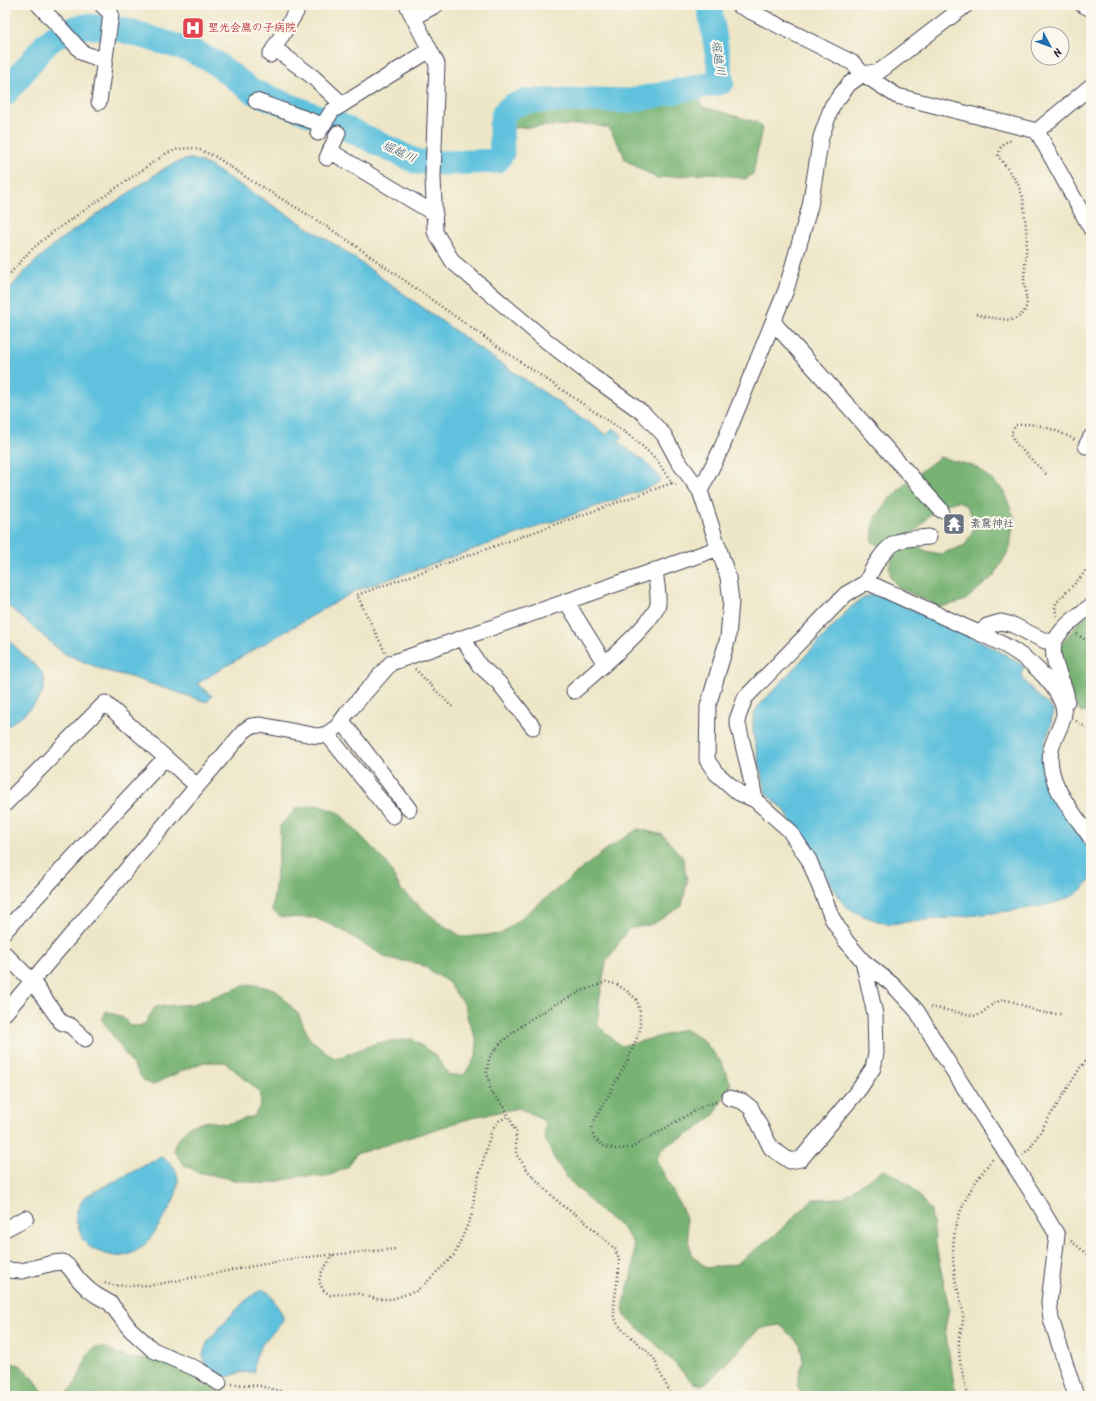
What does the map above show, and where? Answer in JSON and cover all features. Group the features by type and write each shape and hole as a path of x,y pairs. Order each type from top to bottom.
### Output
{"street":[{"path":"39,5 84,53 105,61"},
{"path":"99,102 111,14 102,5"},
{"path":"436,5 411,11 437,64 433,176 435,232 453,262 544,339 643,413 664,435 678,461 700,491 728,577 730,601 728,638 708,706 707,760 716,773 739,793 755,800 789,830 809,860 832,918 846,941 863,961 893,985 917,1011 940,1050 1058,1235 1049,1302 1051,1319 1076,1396"},
{"path":"738,5 853,63 863,74 897,96 1037,131 1091,229"},
{"path":"700,491 722,447 786,290 810,206 821,137 832,106 848,84 863,74 880,71 966,5"},
{"path":"1083,5 1091,9"},
{"path":"296,12 272,52 313,77 342,104"},
{"path":"256,100 321,129 332,111 430,50"},
{"path":"1037,131 1091,86"},
{"path":"338,133 329,155 435,214"},
{"path":"773,322 940,510"},
{"path":"755,800 737,720 745,698 846,594 867,582 874,566 897,542 929,537"},
{"path":"5,1013 197,786 251,726 261,725 317,736 327,734 337,727 398,661 719,548"},
{"path":"574,691 605,664 651,618 658,605 655,570"},
{"path":"867,582 981,633 1016,652 1048,680 1056,692 1064,712"},
{"path":"566,601 605,664"},
{"path":"1091,606 1080,613 1055,641 1054,661 1065,689 1067,700 1053,741 1049,758 1056,788 1091,838"},
{"path":"981,633 986,626 1001,622 1013,625 1045,641 1055,641"},
{"path":"463,638 479,665 499,683 533,727"},
{"path":"5,804 105,703 197,786"},
{"path":"342,720 409,809"},
{"path":"327,734 393,816"},
{"path":"5,931 165,758"},
{"path":"5,954 32,981 60,1022 71,1026 85,1039"},
{"path":"729,1098 742,1101 752,1108 771,1148 790,1161 801,1159 860,1088 873,1068 876,1053 875,1014 863,961"},
{"path":"5,1229 26,1218"},
{"path":"5,1270 22,1271 63,1262 69,1266 79,1280 88,1289 110,1303 130,1329 153,1350 199,1370 219,1383"}],"path":[{"path":"976,314 986,317 1010,320 1018,318 1024,312 1027,305 1024,282 1028,238 1023,197 1017,182 998,156 1000,148 1005,142 1017,140"},
{"path":"5,279 31,250 79,212 167,153 180,149 192,148 203,151 216,157 250,180 346,239 497,346 615,425 656,459 672,483"},
{"path":"1046,474 1016,444 1011,433 1016,425 1030,424 1088,442"},
{"path":"454,709 398,661 357,595 672,483 679,485"},
{"path":"1067,626 1057,615 1055,609 1056,603 1080,578 1091,563"},
{"path":"672,1396 655,1360 622,1329 614,1316 619,1269 619,1259 615,1249 586,1222 563,1206 545,1190 529,1172 516,1154 516,1132 504,1106 491,1092 486,1072 489,1058 499,1045 532,1019 582,990 606,982 616,984 637,1000 640,1013 640,1030 628,1060 594,1121 591,1130 595,1139 605,1147 616,1149 631,1148 705,1105 729,1098"},
{"path":"917,1011 926,1006 976,1016 982,1014 992,1005 1000,1001 1007,1000 1040,1012 1062,1014"},
{"path":"968,1396 959,1360 959,1341 964,1317 954,1271 953,1245 957,1223 964,1201 980,1174 994,1158 1023,1155 1030,1148 1080,1068 1091,1055"},
{"path":"334,1255 322,1271 319,1281 323,1290 330,1294 356,1293 376,1298 392,1299 416,1291 455,1254 473,1212 474,1194 492,1129 499,1121 508,1116"},
{"path":"1058,1235 1066,1238 1091,1256"},
{"path":"104,1283 128,1286 154,1285 296,1258 396,1250"},
{"path":"219,1383 260,1386 300,1396"}],"green space":[{"path":"700,93 701,106 756,122 762,127 753,174 746,179 711,173 656,178 625,160 622,151 609,128 590,124 511,128 508,122 515,111 529,106 629,104"},
{"path":"940,457 977,467 1003,490 1014,517 1010,548 994,576 964,601 941,607 899,588 891,578 889,568 893,555 901,548 917,546 926,551 941,554 965,545 973,531 974,520 967,506 959,501 941,505 931,513 916,531 886,546 878,547 872,541 874,520 892,496 913,477"},
{"path":"1091,613 1091,712 1080,712 1073,699 1059,662 1060,646 1081,620"},
{"path":"317,805 339,813 386,862 402,891 441,924 463,937 501,934 608,848 638,829 663,835 683,858 687,881 682,906 653,924 628,929 606,962 599,1003 598,1026 621,1046 684,1029 703,1040 721,1062 731,1084 714,1115 696,1130 663,1147 656,1159 685,1215 691,1254 706,1268 736,1264 774,1236 813,1199 842,1198 885,1169 911,1186 931,1211 938,1256 949,1308 945,1329 956,1396 802,1396 797,1384 803,1361 800,1344 780,1325 760,1328 710,1380 702,1385 693,1383 660,1348 625,1316 623,1308 634,1264 633,1243 621,1226 603,1214 567,1178 554,1158 544,1137 546,1122 519,1108 478,1116 356,1154 348,1167 326,1177 302,1176 266,1184 235,1180 198,1172 184,1165 174,1151 175,1143 189,1126 208,1121 226,1124 254,1116 261,1104 259,1091 225,1062 204,1062 152,1085 144,1081 102,1020 106,1011 122,1017 131,1026 144,1025 155,1007 193,1004 249,984 275,989 299,1015 309,1038 335,1059 377,1043 412,1039 435,1055 449,1075 464,1075 476,1056 477,1041 468,1020 465,1006 448,982 420,964 387,958 342,930 315,918 281,917 272,910 280,844 280,826 297,808"},
{"path":"95,1347 106,1348 129,1359 152,1359 178,1367 193,1373 219,1393 242,1396 66,1396 77,1380 88,1354"},
{"path":"5,1362 20,1365 34,1379 46,1396 5,1396"}],"water":[{"path":"191,159 210,166 339,247 490,356 607,435 613,428 623,436 618,442 644,461 660,477 660,481 637,492 355,591 197,684 212,696 207,702 127,676 106,671 63,653 5,603 5,295 24,272 58,241 162,170 183,160"},
{"path":"879,595 953,628 1024,666 1022,675 1027,684 1053,710 1051,726 1044,742 1043,769 1046,782 1053,796 1091,851 1091,880 1078,893 1052,904 1038,907 889,924 877,921 861,915 845,906 784,809 766,794 753,734 753,716 756,709 851,607 865,597"},
{"path":"5,637 41,671 44,680 44,689 35,704 28,711 5,728"},
{"path":"161,1157 170,1163 175,1170 178,1177 178,1186 168,1211 148,1241 134,1252 121,1256 103,1253 89,1246 82,1238 76,1219 77,1210 86,1196"},
{"path":"263,1290 269,1293 272,1297 282,1313 283,1320 265,1341 256,1355 254,1365 255,1371 238,1373 229,1377 218,1376 210,1371 205,1364 203,1354 208,1341 242,1304 250,1297"}],"waterway":[{"name":"堀越川","path":"5,94 45,45 55,37 74,28 86,26 119,29 190,50 214,62 252,91 346,128 417,162 447,163 497,161 502,153 501,126 504,113 512,106 528,101 629,101 722,82 709,5"}],"place":[{"name":"聖光会鷹の子病院","path":"193,28"},
{"name":"素鵞神社","path":"954,524"}]}
